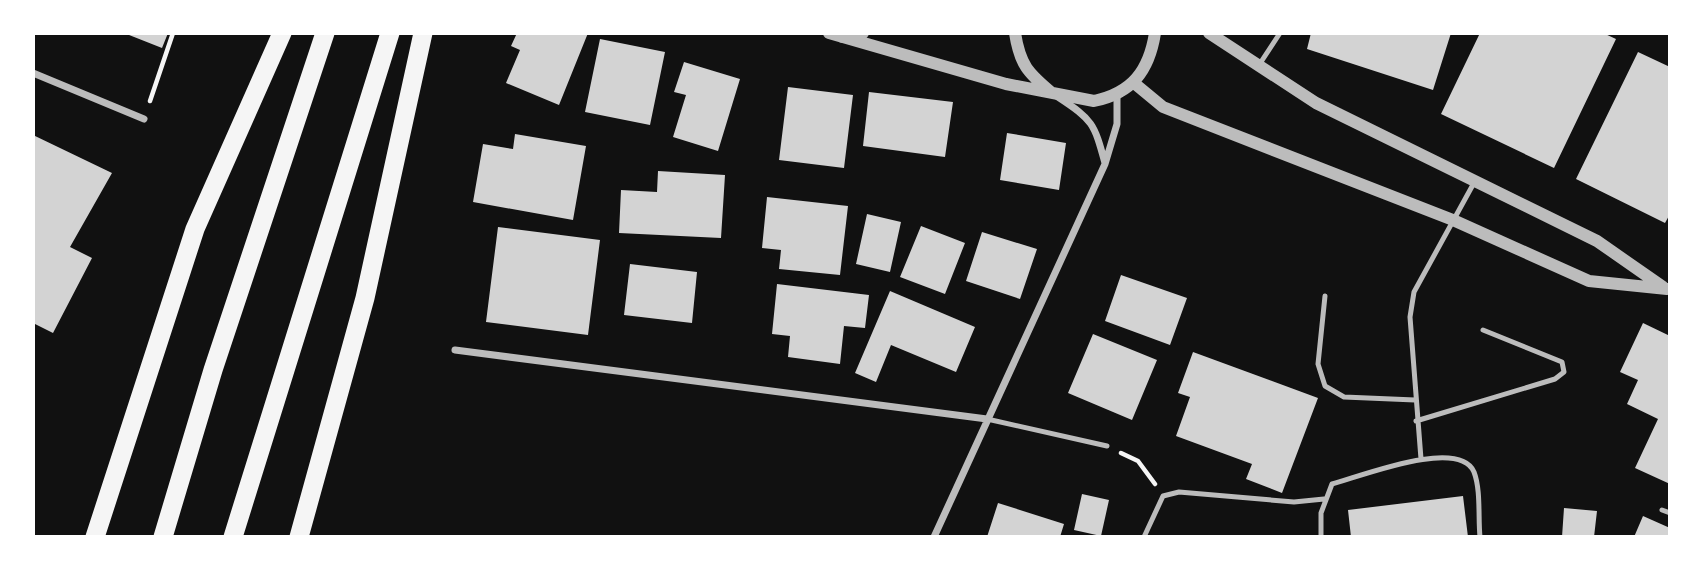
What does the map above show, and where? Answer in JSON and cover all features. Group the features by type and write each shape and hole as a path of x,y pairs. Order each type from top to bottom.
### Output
{"highway":[{"path":"95,537 195,229 282,33"},
{"path":"163,537 325,33"},
{"path":"233,537 390,33"},
{"path":"299,537 365,298 424,33"}],"street":[{"path":"834,35 863,33"},
{"path":"1015,33 1018,55 1029,74 1055,96 1086,115 1096,130 1105,164"},
{"path":"834,35 1055,96 1094,101 1117,93 1133,83 1151,58 1155,33"},
{"path":"1209,33 1316,103 1597,241 1668,290"},
{"path":"33,72 144,119"},
{"path":"1133,83 1163,107 1453,220 1589,281 1668,290"},
{"path":"934,537 1105,164 1117,124 1117,93"},
{"path":"455,350 987,419"}],"lane":[{"path":"1259,65 1280,33"},
{"path":"1421,459 1410,317 1414,292 1475,181"},
{"path":"1325,296 1318,363 1325,386 1344,397 1415,400"},
{"path":"1416,421 1555,379 1564,372 1562,362 1483,330"},
{"path":"987,419 1107,446"},
{"path":"1321,537 1324,499 1332,484 1421,459 1455,458 1469,464 1475,474 1480,537"},
{"path":"1144,537 1163,496 1179,492 1194,496 1294,502 1324,499"},
{"path":"1662,510 1670,513"}],"path":[{"path":"144,119 173,33"},
{"path":"1107,446 1138,461 1163,496"}],"building":[{"path":"124,33 168,33 162,48"},
{"path":"517,33 588,33 559,105 506,83 520,50 511,46"},
{"path":"1311,33 1451,33 1433,90 1307,49"},
{"path":"1480,33 1603,33 1616,39 1554,168 1441,114"},
{"path":"600,39 665,52 650,125 585,112"},
{"path":"1638,52 1670,67 1670,214 1665,223 1576,179"},
{"path":"684,62 740,79 718,151 673,137 686,95 674,92"},
{"path":"788,87 853,95 844,168 779,160"},
{"path":"869,92 953,102 945,157 863,146"},
{"path":"1007,133 1066,143 1059,190 1000,180"},
{"path":"515,134 586,146 573,220 473,202 483,144 513,149"},
{"path":"33,135 112,173 70,247 92,258 53,333 33,323"},
{"path":"658,171 725,175 721,238 619,233 621,190 657,192"},
{"path":"767,197 848,206 840,275 779,269 781,250 762,248"},
{"path":"867,214 901,222 890,272 856,264"},
{"path":"921,226 965,243 945,294 900,277"},
{"path":"498,227 600,240 588,335 486,322"},
{"path":"982,232 1037,249 1020,299 966,281"},
{"path":"630,264 697,272 692,323 624,315"},
{"path":"1121,275 1187,298 1170,345 1105,321"},
{"path":"777,284 869,295 865,328 844,326 840,364 788,357 790,336 772,334"},
{"path":"890,291 975,327 956,372 891,345 876,382 855,373"},
{"path":"1643,323 1670,336 1670,484 1635,468 1658,419 1627,404 1638,380 1620,372"},
{"path":"1093,334 1157,360 1132,420 1068,393"},
{"path":"1193,352 1318,398 1282,493 1246,479 1252,464 1176,436 1190,397 1178,393"},
{"path":"1082,494 1109,500 1101,536 1074,530"},
{"path":"1463,496 1468,537 1351,537 1348,510"},
{"path":"998,503 1064,524 1060,537 987,537"},
{"path":"1564,508 1597,511 1594,537 1562,537"},
{"path":"1643,516 1670,528 1670,537 1634,537"}]}
